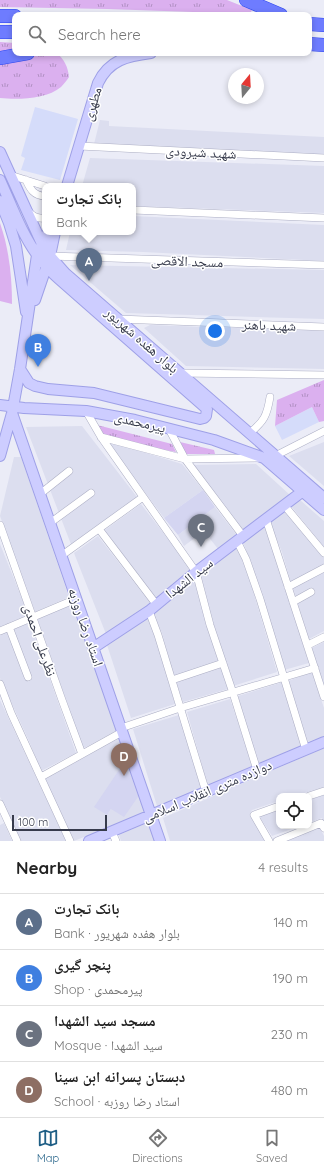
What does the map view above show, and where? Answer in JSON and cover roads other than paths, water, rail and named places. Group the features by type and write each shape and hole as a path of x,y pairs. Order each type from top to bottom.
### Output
{"highway":[{"path":"246,0 274,12"},
{"path":"0,16 12,16"},
{"path":"312,24 324,25"},
{"path":"0,32 12,32"},
{"path":"312,44 324,45"},
{"path":"0,58 12,56"}],"main road":[{"name":"مطهری","path":"68,183 101,76 107,68 119,60 132,56"},
{"name":"بلوار هفده شهریور","path":"0,152 42,244 48,261 59,279 207,409"},
{"name":"بلوار هفده شهریور","path":"0,180 26,236 37,255 65,273 324,498"},
{"path":"0,201 16,246 27,322"},
{"path":"0,456 12,410 20,369 37,255 46,235"},
{"path":"27,322 48,261 54,235"},
{"name":"پیرمحمدی","path":"20,369 28,383 48,389 94,393 200,419 206,416 207,409"},
{"name":"پیرمحمدی","path":"0,404 12,410 24,408 86,411 135,420 214,440 264,458"},
{"name":"استاد رضا روزبه","path":"12,410 160,841"},
{"path":"264,458 324,510"},
{"name":"سید الشهدا","path":"93,648 149,611 196,572 303,491"},
{"name":"دوازده متری انقلاب اسلامی","path":"89,841 114,836 151,815 324,742"}],"street":[{"name":"شهید شیرودی","path":"79,146 324,158"},
{"path":"10,175 42,185"},
{"path":"26,180 33,193 42,196"},
{"path":"24,206 33,216 42,218"},
{"path":"136,210 324,218"},
{"name":"مسجد الاقصی","path":"48,261 324,265"},
{"name":"شهید باهنر","path":"118,319 324,327"},
{"path":"180,373 324,375"},
{"path":"250,433 265,417 270,397"},
{"path":"86,411 101,437 196,572 210,625 257,770"},
{"path":"169,429 185,459 240,538 306,750"},
{"path":"276,456 324,431"},
{"path":"101,437 185,459 264,458"},
{"path":"40,494 69,472"},
{"path":"50,523 91,493"},
{"path":"61,556 143,497"},
{"path":"284,505 324,552"},
{"path":"266,519 324,694"},
{"name":"نظرعلی احمدی","path":"0,525 82,754"},
{"path":"99,529 156,604"},
{"path":"288,587 324,568"},
{"path":"293,602 311,592"},
{"path":"0,631 76,599"},
{"path":"149,611 158,635 206,792"},
{"path":"9,627 28,676"},
{"path":"308,645 324,637"},
{"path":"172,680 223,664"},
{"path":"41,777 121,730 180,708 315,668"},
{"path":"0,684 11,714 70,841"},
{"path":"312,795 324,792"},
{"path":"0,804 3,820 17,841"},
{"path":"269,841 254,815 276,807"},
{"path":"277,841 322,826"}],"place":[{"name":"بانک تجارت","path":"89,281"},
{"name":"پنچر گیری","path":"38,367"},
{"name":"مسجد سید الشهدا","path":"201,547"},
{"name":"دبستان پسرانه ابن سینا","path":"124,776"}]}
